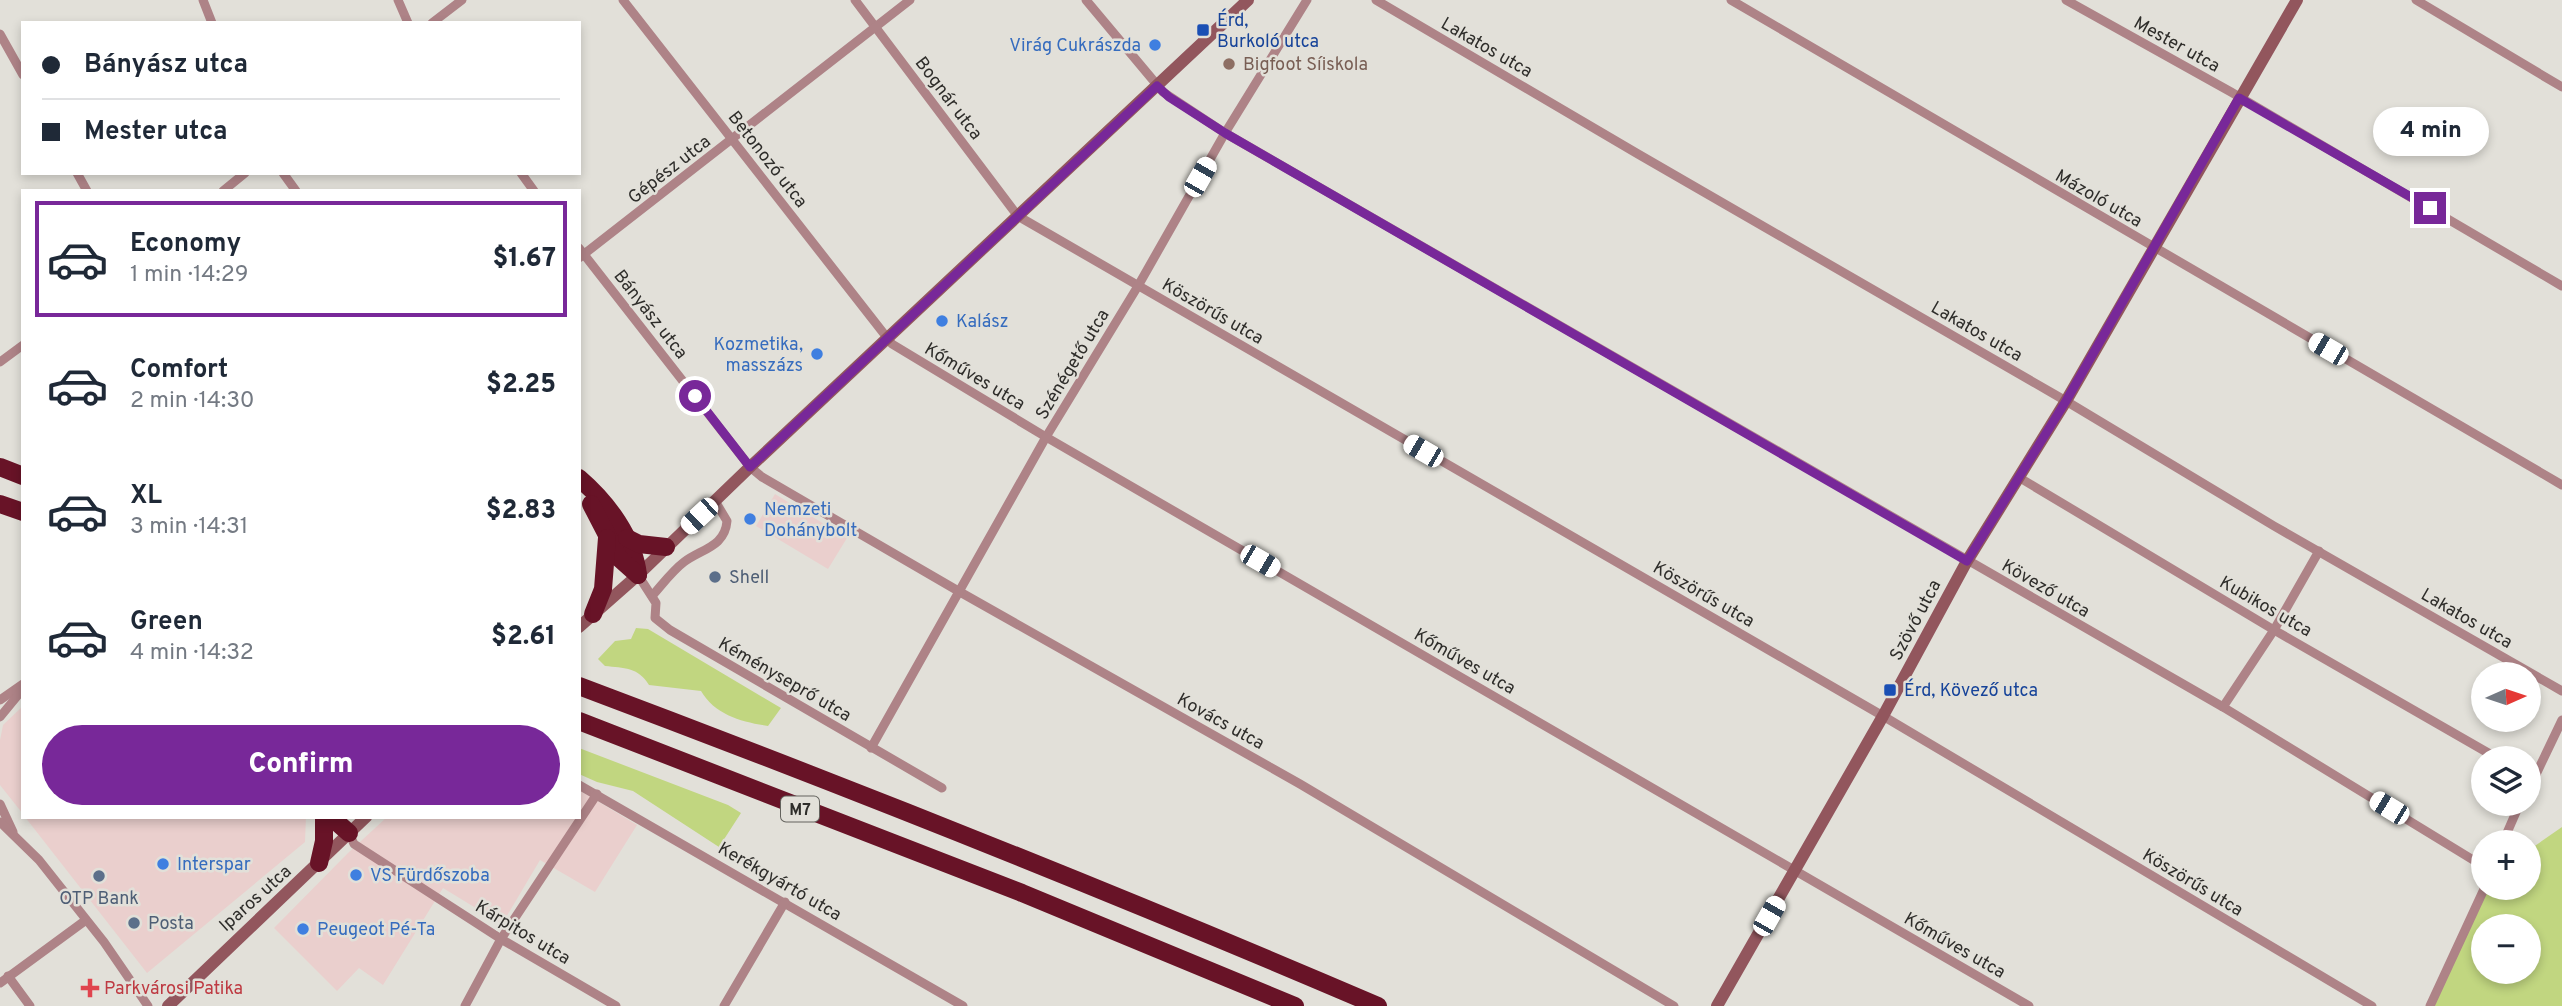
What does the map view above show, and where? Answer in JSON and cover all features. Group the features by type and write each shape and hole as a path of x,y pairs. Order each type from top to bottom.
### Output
{"highway":[{"path":"0,467 21,474"},
{"path":"581,480 594,491 627,538 636,556 638,575"},
{"path":"581,494 597,514 619,558 638,575"},
{"path":"0,503 21,511"},
{"path":"593,614 605,578 607,534"},
{"path":"627,538 639,544 666,547"},
{"name":"M7","path":"581,686 948,828 1378,1006"},
{"name":"M7","path":"581,722 846,827 1022,893 1295,1006"},
{"path":"319,863 324,841 324,819"}],"street":[{"path":"203,0 211,21"},
{"path":"398,0 407,21"},
{"path":"435,21 462,0"},
{"name":"Betonozó utca","path":"623,0 888,338"},
{"name":"Bognár utca","path":"855,0 1017,215"},
{"name":"Gépész utca","path":"581,254 910,0"},
{"name":"Kövező utca","path":"1086,0 1157,86 1169,97 1225,133 2223,707 2471,859"},
{"path":"581,625 638,575 1248,0"},
{"name":"Szénégető utca","path":"871,748 1046,437 1138,286 1225,133 1307,0"},
{"name":"Lakatos utca","path":"1376,0 2562,691"},
{"name":"Mázoló utca","path":"1731,0 2562,485"},
{"name":"Mester utca","path":"2066,0 2562,286"},
{"name":"Szövő utca","path":"1717,1006 1883,716 1967,561 2066,401 2297,0"},
{"path":"2416,0 2562,87"},
{"path":"0,34 21,71"},
{"path":"225,189 243,175"},
{"name":"Köszörűs utca","path":"1017,215 1883,716 2372,1006"},
{"name":"Bányász utca","path":"581,254 750,467"},
{"name":"Kőműves utca","path":"888,338 897,347 1046,437 2028,1006"},
{"path":"0,362 21,346"},
{"name":"Kovács utca","path":"750,467 762,477 960,592 1300,784 1674,1006"},
{"name":"Kubikos utca","path":"2020,478 2274,630 2476,746"},
{"path":"652,596 683,562 715,546 724,535 727,521 715,500"},
{"path":"2223,707 2274,630 2319,551"},
{"name":"Kéményseprő utca","path":"638,575 656,603 655,618 670,629 942,788"},
{"path":"0,700 21,687"},
{"path":"0,717 21,689"},
{"path":"2541,761 2562,720"},
{"name":"Kerékgyártó utca","path":"581,786 963,1006"},
{"path":"581,817 597,793"},
{"path":"0,804 17,839"},
{"path":"465,1006 501,939 580,819"},
{"path":"0,821 39,860 104,942 148,1006"},
{"name":"Kárpitos utca","path":"347,825 354,844 501,939 616,1006"},
{"name":"Iparos utca","path":"168,1006 319,863 347,825"},
{"path":"2430,1006 2479,900"},
{"path":"724,1006 785,902"},
{"path":"0,983 86,920"},
{"path":"8,976 30,1006"}],"shaded area":[{"path":"775,494 847,538 828,569 756,526"},
{"path":"21,708 21,811 0,785 0,740 3,725"},
{"path":"581,791 637,825 595,892 540,860 502,924 443,888 383,985 359,968 337,991 274,928 385,819 581,819"},
{"path":"27,819 306,819 305,842 147,973"}],"green space":[{"path":"636,628 648,629 781,708 768,726 749,722 721,712 701,691 649,685 635,672 605,666 598,659 615,641 631,639"},
{"path":"581,749 728,805 741,813 719,847 633,791 581,775"},
{"path":"2562,827 2562,1006 2430,1006 2471,917 2471,984 2541,984 2541,914 2473,914 2479,900 2541,900 2541,842"}],"place":[{"name":"Érd, Burkoló utca","path":"1203,30"},
{"name":"Virág Cukrászda","path":"1155,45"},
{"name":"Bigfoot Síiskola","path":"1229,64"},
{"name":"Kalász","path":"942,321"},
{"name":"Kozmetika, masszázs","path":"817,354"},
{"name":"Nemzeti Dohánybolt","path":"750,519"},
{"name":"Shell","path":"715,577"},
{"name":"Érd, Kövező utca","path":"1890,690"},
{"name":"Interspar","path":"163,864"},
{"name":"VS Fürdőszoba","path":"356,875"},
{"name":"OTP Bank","path":"99,876"},
{"name":"Posta","path":"134,923"},
{"name":"Peugeot Pé-Ta","path":"303,929"},
{"name":"Parkvárosi Patika","path":"90,988"}],"route":[{"path":"695,396 750,467 1157,86 1169,97 1225,133 1967,561 2066,401 2239,98 2430,208"}]}
